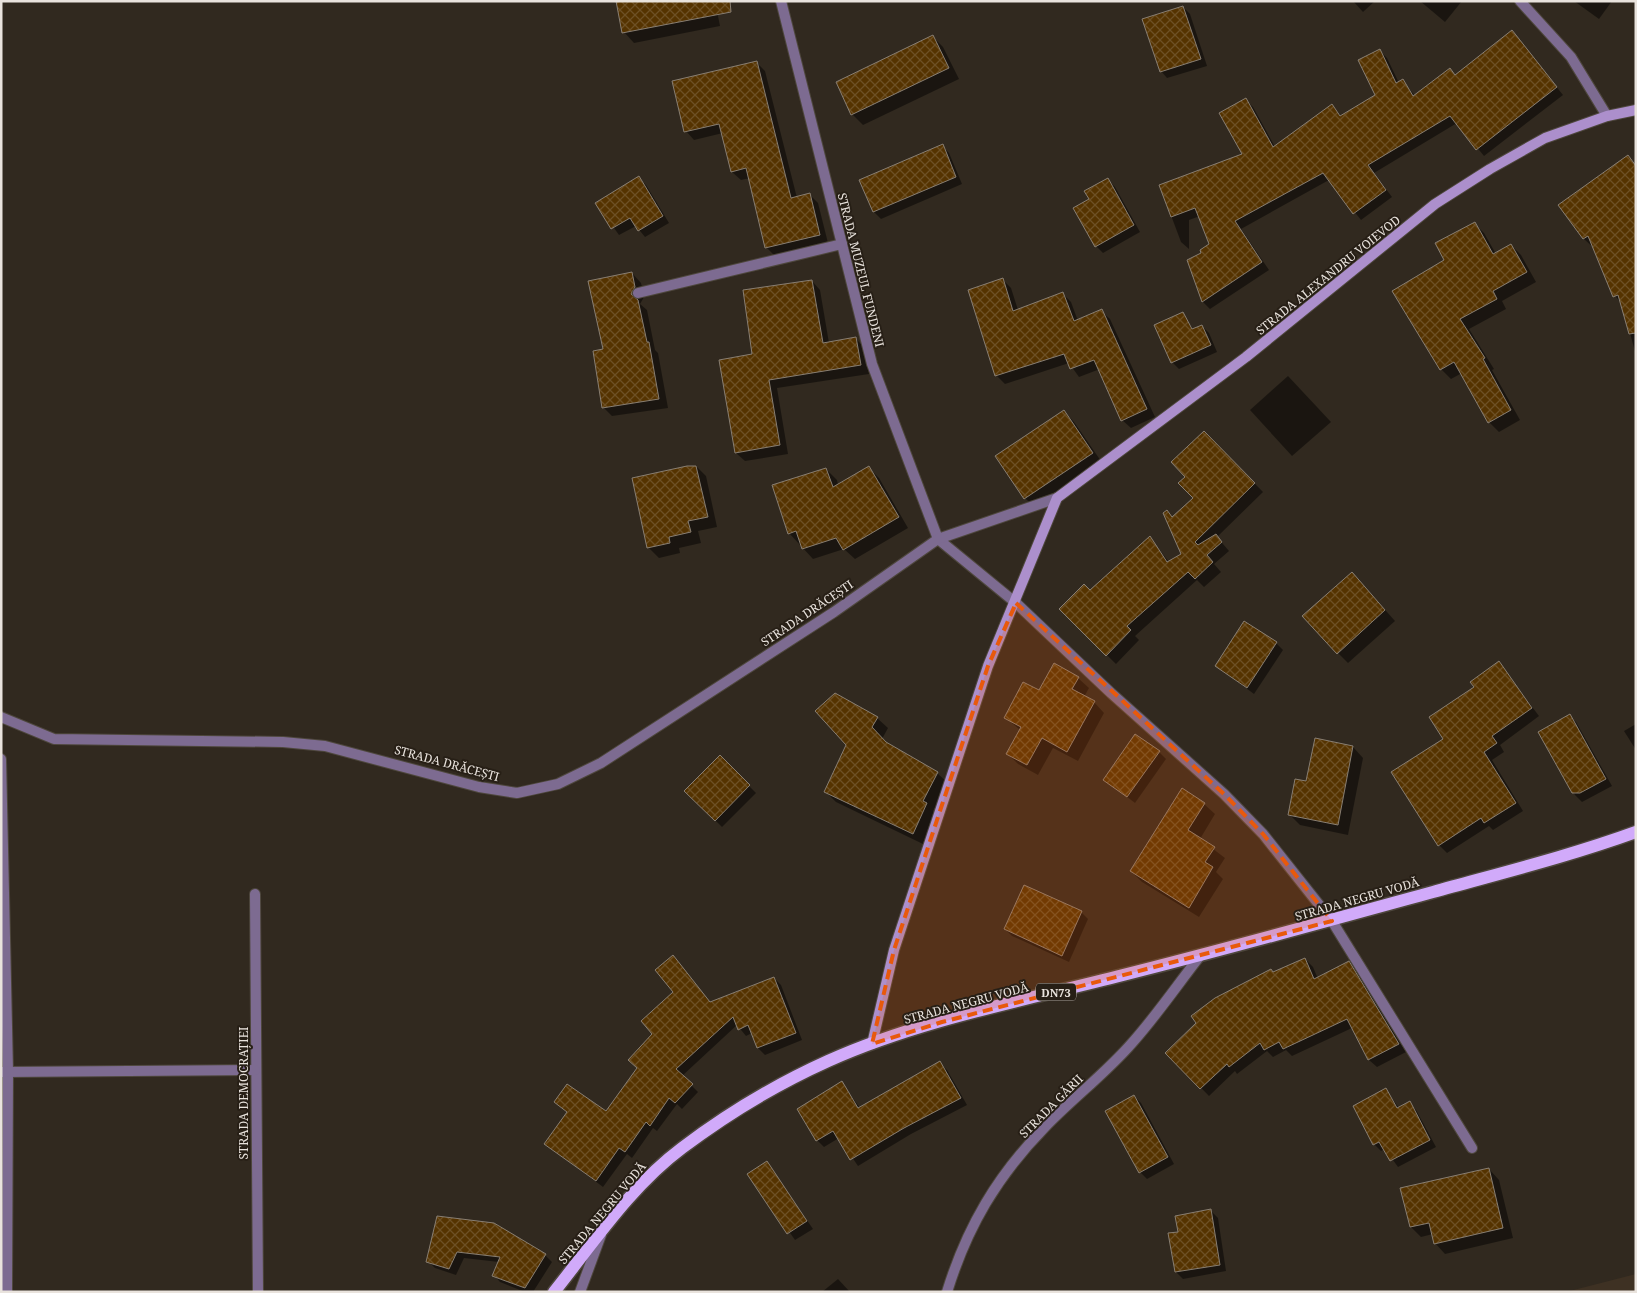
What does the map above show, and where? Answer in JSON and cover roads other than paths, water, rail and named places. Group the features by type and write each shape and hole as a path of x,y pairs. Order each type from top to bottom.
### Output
{"main road":[{"name":"STRADA ALEXANDRU VOIEVOD","path":"1058,498 1246,357 1435,204 1490,169 1545,138 1607,116 1636,110"},
{"path":"872,1044 894,950 988,666 1058,498"},
{"name":"STRADA NEGRU VODĂ","path":"554,1292 602,1231 650,1175 703,1133 738,1110 828,1062 872,1044 942,1022 1332,921 1636,832"}],"street":[{"name":"STRADA MUZEUL FUNDENI","path":"781,1 872,364 938,539"},
{"path":"1520,1 1571,57 1607,116"},
{"path":"638,293 842,244"},
{"name":"STRADA DRĂCEȘTI","path":"1,717 54,739 283,742 325,746 479,787 517,793 558,784 601,763 834,612 938,539 1058,498"},
{"path":"938,539 1016,602 1111,693 1224,794 1263,834 1332,921 1472,1148"},
{"path":"1,759 7,1292"},
{"name":"STRADA DEMOCRAȚIEI","path":"255,894 258,1292"},
{"name":"STRADA GĂRII","path":"947,1292 955,1266 975,1218 1000,1178 1044,1128 1132,1043 1200,956"},
{"path":"5,1072 255,1070"},
{"path":"580,1292 602,1231"}]}
